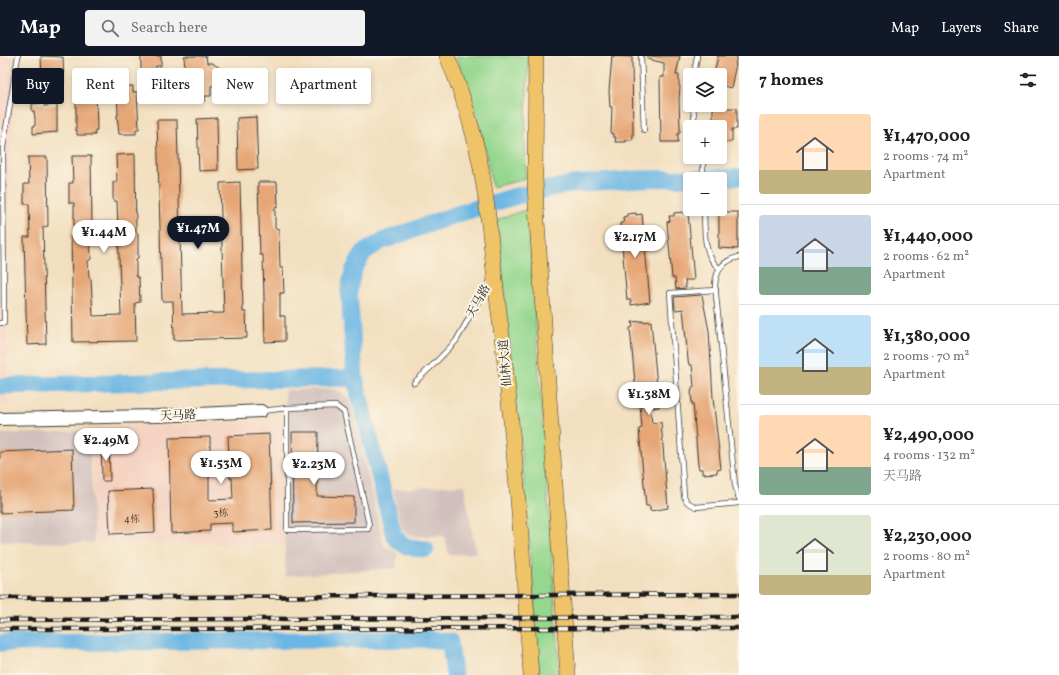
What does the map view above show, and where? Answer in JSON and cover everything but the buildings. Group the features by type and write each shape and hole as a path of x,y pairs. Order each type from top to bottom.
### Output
{"main road":[{"name":"仙林大道","path":"447,56 458,84 475,138 484,187 502,334 531,675"},
{"path":"536,56 536,206 568,675"}],"street":[{"name":"天马路","path":"0,419 157,416 261,411"}],"lane":[{"path":"0,323 4,323 2,146 18,56"},
{"path":"641,56 644,130"},
{"path":"695,68 697,56"},
{"path":"704,216 707,252 711,260 720,269"},
{"path":"739,257 728,261 720,269 715,279 735,484 739,499"},
{"name":"天马路","path":"414,383 456,341 494,272"},
{"path":"716,290 670,293 684,496 687,502 696,507 739,503"},
{"path":"261,411 286,408 336,406 344,412 369,525 368,529 287,530 286,408"}],"shaded area":[{"path":"0,56 23,56 21,68 12,68 12,104 15,104 6,231 8,406 0,406"},
{"path":"331,389 341,392 350,400 384,546 397,553 396,568 285,576 285,390"},
{"path":"280,422 284,426 284,542 281,544 99,543 94,538 91,431 93,428"},
{"path":"89,431 94,543 0,542 0,434"},
{"path":"464,485 476,553 449,555 444,536 415,536 407,534 401,527 393,489"}],"green space":[{"path":"455,56 529,56 525,134 526,179 492,187 482,137 473,104 468,87"},
{"path":"528,209 560,675 539,675 531,561 509,333 496,220"}],"waterway":[{"path":"426,549 408,547 394,536 355,378 349,290 353,271 364,252 382,241 454,215 516,196 572,184 640,179 739,177"},
{"path":"0,386 355,378"},
{"path":"0,643 428,639 450,642 454,675"}],"railway":[{"path":"0,598 739,594"},
{"path":"0,620 739,617"},
{"path":"0,629 739,628"}]}
